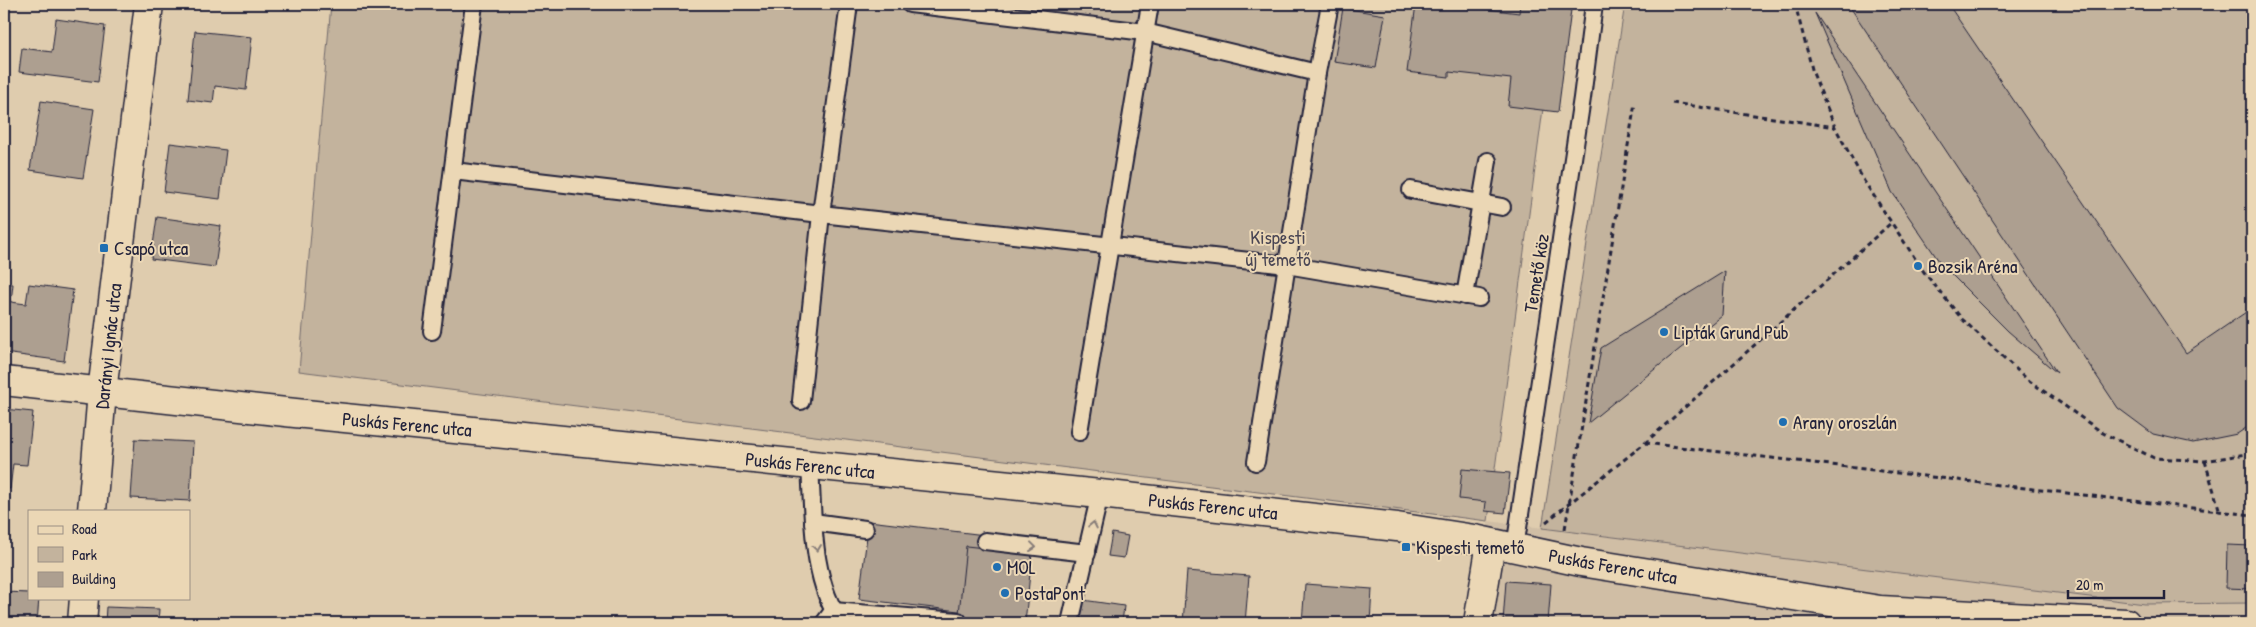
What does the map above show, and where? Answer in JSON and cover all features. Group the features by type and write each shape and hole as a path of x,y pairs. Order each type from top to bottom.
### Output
{"street":[{"name":"Darányi Ignác utca","path":"92,510 102,392 149,4"},
{"path":"4,381 102,392"},
{"name":"Puskás Ferenc utca","path":"102,392 1100,494 1397,527 1503,545 1561,558 1880,610 2126,623"},
{"path":"1478,623 1503,545"},
{"path":"82,623 84,600"}],"lane":[{"path":"432,331 474,4"},
{"path":"801,401 820,214 849,4"},
{"path":"910,4 1145,32 1317,73"},
{"path":"1079,432 1150,4"},
{"path":"1256,462 1317,73 1330,4"},
{"name":"Temető köz","path":"1503,545 1581,108 1594,4"},
{"path":"454,171 820,214 1287,265 1472,297 1480,203 1488,161"},
{"path":"1410,190 1502,207"},
{"path":"810,465 813,522 818,561 833,619 958,621"},
{"path":"1070,623 1100,494"},
{"path":"813,522 865,529"},
{"path":"985,541 1087,553"}],"path":[{"path":"1794,4 1813,73 1835,127 1864,181 1891,223 1924,272 1962,319 2028,380 2103,433 2154,458 2205,462 2252,453"},
{"path":"1561,558 1635,103"},
{"path":"1672,103 1835,127"},
{"path":"1503,545 1569,504 1645,443 1891,223"},
{"path":"1645,443 2252,515"},
{"path":"2205,462 2220,512"}],"shaded area":[{"path":"1488,521 2145,604 2252,603 2252,623 1490,623"}],"green space":[{"name":"Kispesti új temető","path":"331,4 1557,4 1488,521 299,371"},
{"name":"Bozsik Aréna","path":"1625,4 2252,4 2252,603 2145,604 1542,528"}],"building":[{"path":"1416,4 1454,4 1519,13 1520,4 1571,10 1558,112 1508,106 1511,79 1449,72 1449,77 1407,72"},
{"name":"Bozsik Aréna","path":"1848,4 1948,4 2186,353 2252,308 2252,424 2237,434 2193,443 2153,434 2118,408"},
{"path":"1343,8 1385,15 1376,68 1334,62"},
{"path":"1815,13 2057,373 2008,331 1941,264 1892,192"},
{"path":"56,19 105,26 98,82 19,72 22,48 52,52"},
{"path":"195,31 252,37 246,90 215,86 213,103 188,100"},
{"path":"41,101 94,109 83,178 30,170"},
{"path":"170,143 226,150 220,199 164,192"},
{"path":"157,217 221,226 215,267 151,259"},
{"name":"Lipták Grund Pub","path":"1725,271 1722,315 1588,423 1601,348"},
{"path":"4,283 13,284 11,302 26,304 29,284 73,290 64,361 4,353"},
{"path":"4,409 33,412 27,465 13,464 10,489 4,488"},
{"path":"135,439 193,442 190,501 131,498"},
{"path":"1462,469 1510,473 1505,513 1485,511 1486,502 1459,499"},
{"path":"869,521 985,535 975,613 859,599"},
{"path":"1112,533 1128,536 1124,558 1108,556"},
{"path":"2227,545 2252,546 2252,589 2226,588"},
{"path":"966,546 1032,553 1025,623 958,623"},
{"path":"1187,571 1249,576 1245,623 1183,623"},
{"path":"1506,581 1551,584 1548,623 1503,622"},
{"path":"1305,584 1372,589 1370,623 1302,623"},
{"path":"4,592 28,593 28,600 39,600 37,623 4,623"},
{"path":"1083,600 1124,606 1122,623 1080,623"},
{"path":"106,607 159,609 158,623 105,623"}],"place":[{"name":"Csapó utca","path":"104,248"},
{"name":"Bozsik Aréna","path":"1918,266"},
{"name":"Lipták Grund Pub","path":"1664,332"},
{"name":"Arany oroszlán","path":"1783,422"},
{"name":"Kispesti temető","path":"1406,547"},
{"name":"MOL","path":"997,567"},
{"name":"PostaPont","path":"1005,593"}]}
